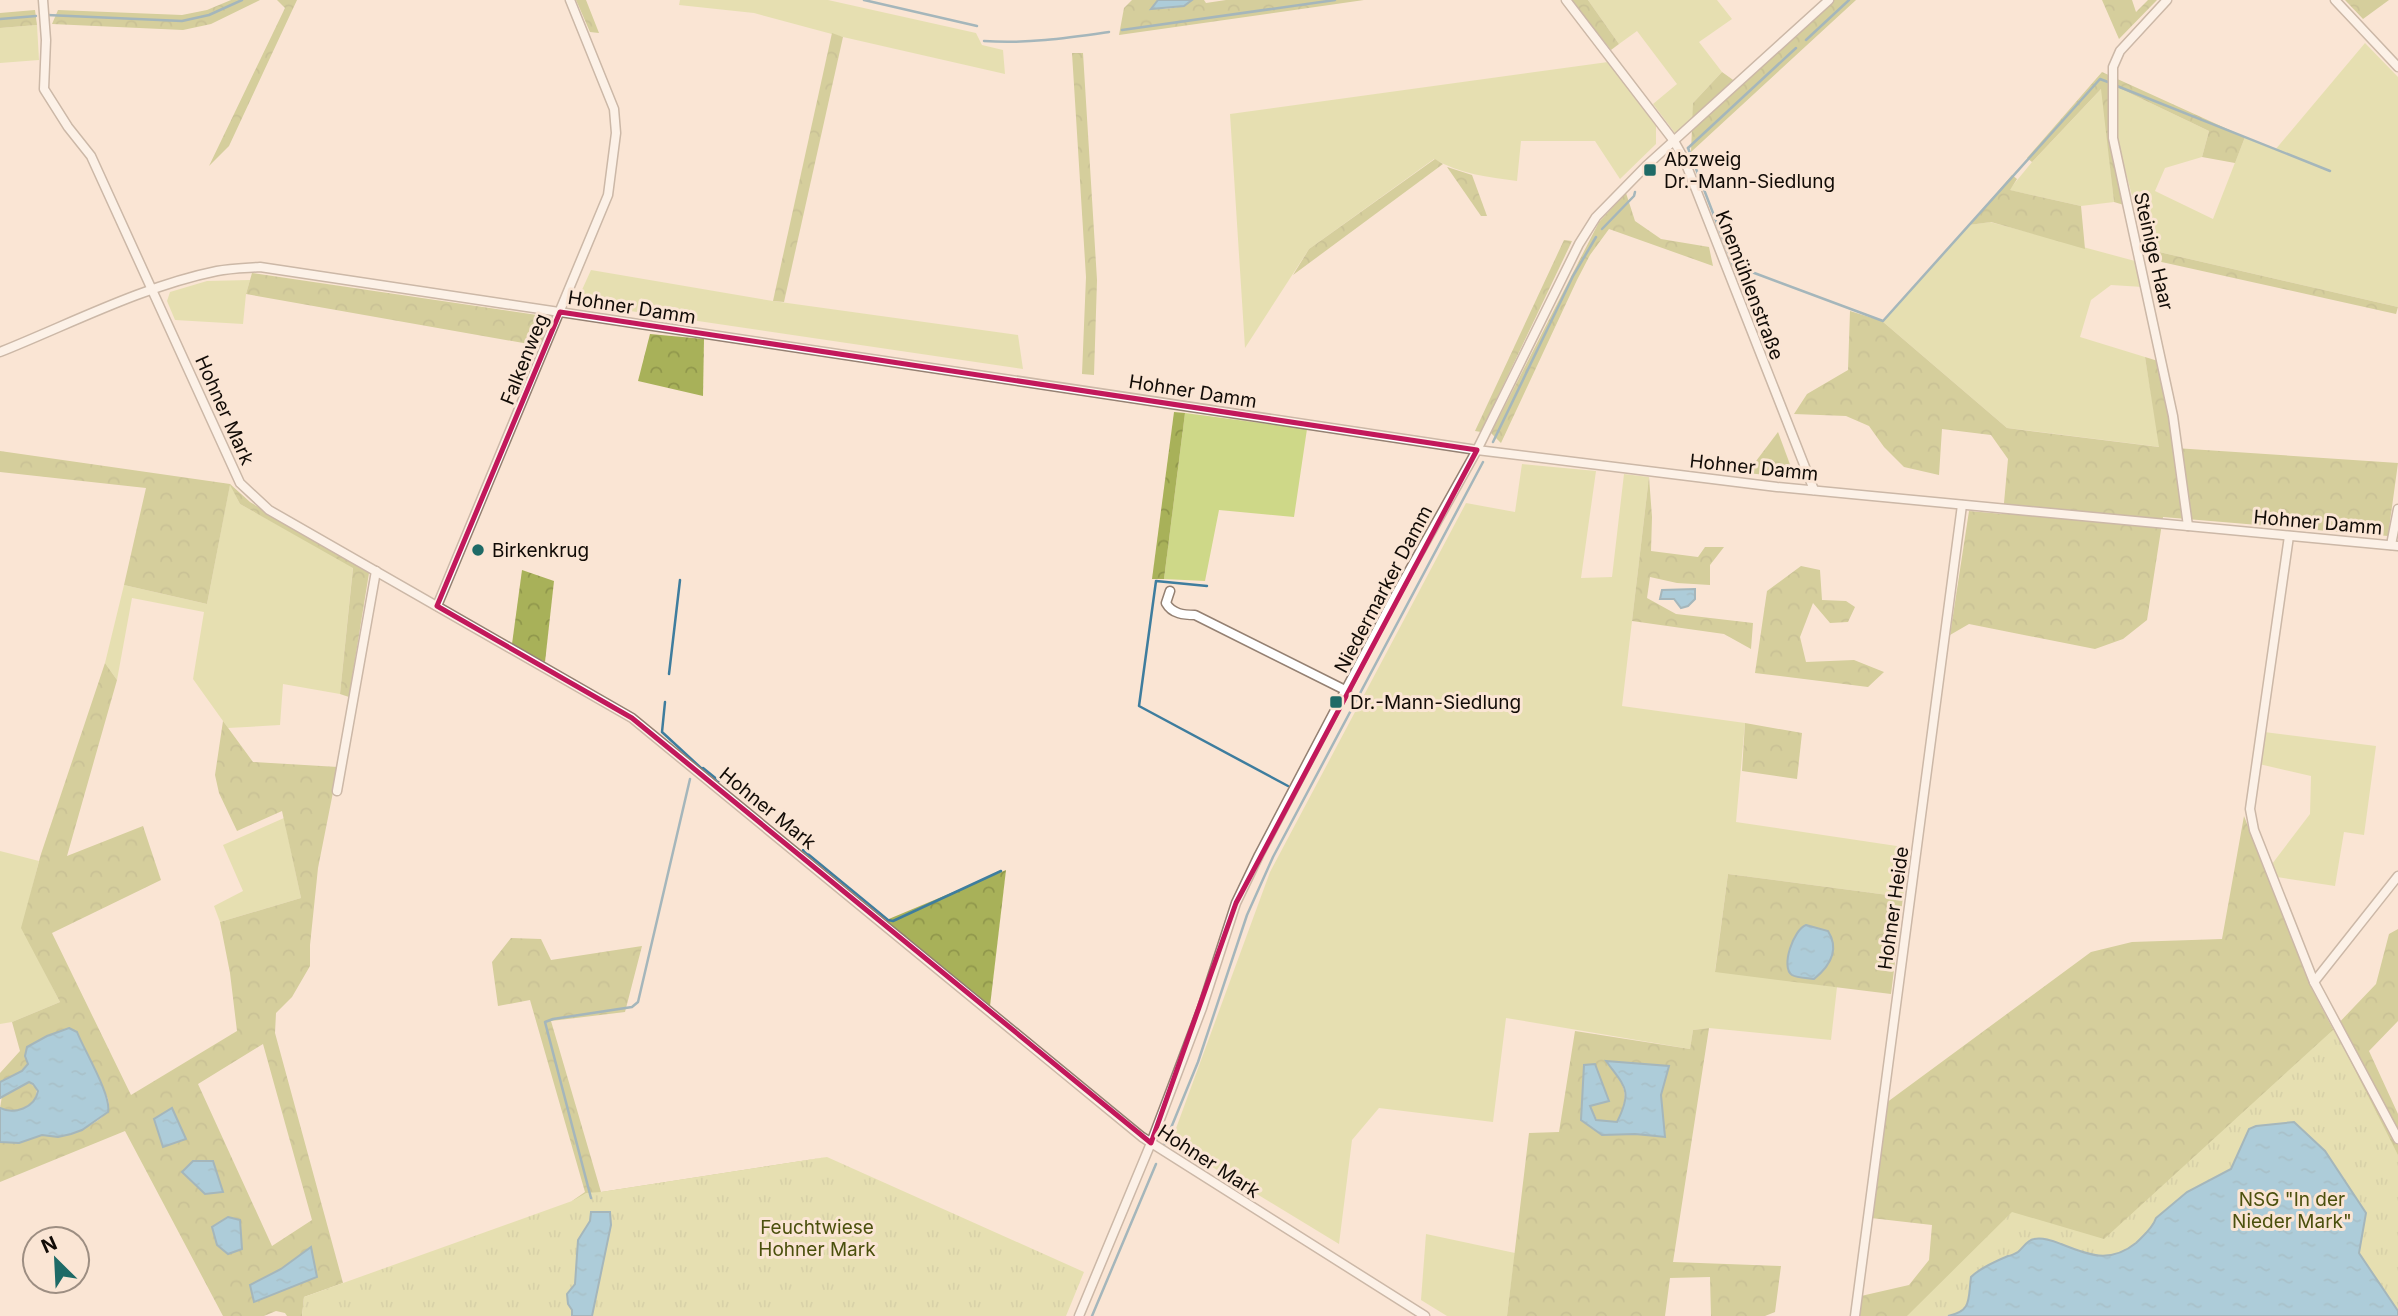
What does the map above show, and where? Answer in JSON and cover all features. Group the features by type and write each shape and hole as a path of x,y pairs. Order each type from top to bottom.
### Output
{"street":[{"name":"Hohner Mark","path":"43,0 46,40 44,89 68,128 91,156 240,483 269,510 632,718 1151,1143 1425,1316"},
{"name":"Falkenweg","path":"438,606 608,195 616,133 614,109 570,0"},
{"name":"Knemühlenstraße","path":"1566,0 1674,141 1684,159 1814,490"},
{"name":"Niedermarker Damm","path":"1079,1316 1151,1143 1202,1008 1236,903 1394,598 1477,450 1579,244 1596,217 1646,166 1829,0"},
{"name":"Steinige Haar","path":"2167,0 2120,51 2113,67 2113,138 2173,416 2188,526"},
{"path":"2335,0 2398,67"},
{"name":"Hohner Damm","path":"0,352 188,277 220,270 260,267 1477,450 1814,490 2394,546"},
{"name":"Hohner Heide","path":"1855,1316 1962,505"},
{"path":"2394,546 2398,509"},
{"path":"2289,536 2250,809 2254,830 2315,982 2398,1139"},
{"path":"337,791 376,571"},
{"path":"1170,591 1166,603 1169,608 1182,615 1195,615 1347,691"},
{"path":"2315,982 2398,876"}],"highlighted area":[{"path":"560,312 1477,450 1236,903 1151,1143 632,718 437,606"}],"green space":[{"path":"231,0 260,0 211,24 183,30 52,24 58,10 182,15 207,10"},
{"path":"277,0 297,0 229,146 209,166 285,8"},
{"path":"576,0 586,0 599,33 590,32"},
{"path":"680,0 828,0 976,33 982,45 1003,50 1005,74 843,37 754,13 679,5"},
{"path":"1132,0 1158,0 1152,9 1168,9 1192,0 1204,0 1206,3 1226,0 1364,0 1119,35 1124,8"},
{"path":"1571,0 1588,0 1619,44 1611,50"},
{"path":"1588,0 1717,0 1732,19 1699,42 1722,72 1693,103 1693,118 1675,133 1653,104 1677,84 1637,31 1619,44"},
{"path":"1825,0 1856,0 1691,152 1693,103 1722,72 1736,82"},
{"path":"2102,0 2132,0 2136,12 2148,0 2157,0 2119,39"},
{"path":"2345,0 2389,0 2363,19"},
{"path":"35,10 37,25 0,28 0,13"},
{"path":"37,25 39,60 0,63 0,28"},
{"path":"832,33 843,37 784,302 773,301"},
{"path":"2365,43 2398,77 2398,307 2146,249 2116,135 2117,87 2209,131 2202,157 2165,168 2155,191 2213,219 2245,137 2275,150"},
{"path":"1072,53 1083,53 1097,280 1094,375 1082,374 1086,277"},
{"path":"1608,62 1656,126 1656,144 1620,179 1595,141 1521,141 1517,181 1464,171 1434,159 1309,249 1245,348 1230,114"},
{"path":"2102,72 2245,137 2235,163 2202,157 2209,131 2117,87 2116,135 2124,205 2114,202 2101,89 2032,162 2027,158"},
{"path":"2102,88 2114,202 2081,206 2009,190 2032,162"},
{"path":"1435,159 1443,164 1293,275 1309,249"},
{"path":"1447,167 1472,175 1487,216 1481,216"},
{"path":"2012,175 2017,179 2010,190 2081,206 2085,249 1991,222 1969,225"},
{"path":"1626,193 1635,221 1661,239 1709,247 1713,266 1609,229 1590,255 1577,280 1501,443 1491,433 1599,222"},
{"path":"1990,222 2135,261 2143,287 2111,285 2091,300 2080,337 2145,357 2160,447 2007,428 1882,321 1969,225"},
{"path":"1564,240 1572,241 1481,432 1475,431"},
{"path":"2146,249 2398,307 2396,314 2148,259"},
{"path":"591,270 773,301 1018,335 1023,369 576,303"},
{"path":"252,273 551,317 540,346 246,294"},
{"path":"250,280 243,324 175,320 167,301 170,292 207,281"},
{"path":"1850,311 1882,321 2007,428 2159,447 2145,357 2158,361 2175,448 2398,463 2388,536 2163,517 2147,620 2123,639 2095,649 1969,624 1950,635 1969,511 2003,514 2008,459 1991,435 1942,429 1939,475 1904,467 1884,447 1869,426 1846,416 1794,414 1807,394 1848,370"},
{"path":"650,334 704,339 703,396 638,381"},
{"path":"1174,412 1185,413 1164,579 1152,579"},
{"path":"1185,413 1307,429 1294,517 1219,510 1205,581 1164,579"},
{"path":"1778,432 1795,478 1747,473"},
{"path":"0,451 230,484 250,502 369,573 349,697 340,694 353,568 240,504 230,485 207,604 124,585 146,488 0,472"},
{"path":"1522,464 1596,471 1581,578 1612,577 1624,474 1649,477 1622,706 1745,723 1736,822 1910,848 1903,897 1728,874 1715,971 1837,987 1831,1040 1709,1028 1693,1030 1690,1049 1506,1018 1493,1122 1379,1108 1352,1140 1339,1244 1171,1142 1270,872 1466,503 1515,512"},
{"path":"1649,477 1651,551 1698,557 1705,547 1724,547 1710,565 1710,585 1677,583 1650,577 1647,598 1676,614 1753,623 1751,649 1724,634 1632,621"},
{"path":"230,484 240,504 353,567 340,694 283,684 280,725 228,728 193,679 204,612 132,598 117,680 105,663 124,585 207,604"},
{"path":"1801,566 1820,570 1822,600 1846,601 1855,607 1848,622 1830,623 1813,603 1800,637 1806,662 1854,660 1884,672 1868,687 1755,673 1767,591"},
{"path":"522,570 554,581 545,662 512,644"},
{"path":"105,663 117,680 67,856 143,826 161,880 52,933 131,1095 237,1031 220,922 301,898 282,811 237,831 219,793 215,775 223,721 253,762 338,767 318,868 310,966 292,997 276,1013 275,1033 343,1283 304,1297 302,1316 287,1316 276,1311 264,1316 223,1316 125,1131 0,1182 0,1142 68,1134 96,1122 109,1108 108,1099 77,1032 47,1036 27,1047 25,1055 28,1064 22,1071 0,1082 0,1073 20,1051 12,1022 60,1002 21,928 41,854","holes":["263,1044 312,1220 272,1246 198,1084","310,1248 317,1277 250,1285 281,1269"]},
{"path":"1745,723 1802,733 1797,779 1742,771"},
{"path":"2264,732 2376,746 2364,835 2344,832 2335,886 2277,877 2272,864 2310,814 2311,776 2259,764"},
{"path":"2244,816 2312,989 2333,1029 2376,984 2389,934 2398,929 2398,1021 2369,1051 2398,1114 2398,1311 2156,1218 1948,1316 1858,1316 1861,1296 1909,1285 1929,1260 1932,1225 1871,1218 1886,1103 2091,952 2132,942 2222,939"},
{"path":"284,818 301,898 220,922 214,906 243,891 223,845"},
{"path":"0,851 39,861 22,928 60,1002 12,1022 0,1024"},
{"path":"1006,870 990,1006 884,921"},
{"path":"1728,874 1903,897 1891,994 1715,972"},
{"path":"511,938 541,939 551,960 642,946 625,1012 551,1021 601,1192 827,1157 572,1201 585,1192 530,1000 498,1006 492,962"},
{"path":"1709,1028 1673,1262 1781,1266 1775,1312 1765,1316 1711,1316 1710,1277 1670,1278 1665,1316 1507,1316 1529,1133 1559,1132 1575,1031 1690,1049 1693,1030","holes":["1607,1062 1669,1066 1661,1095 1664,1136 1635,1134 1581,1120 1595,1064 1609,1101 1590,1106 1597,1120 1617,1122 1625,1096 1622,1084"]},
{"name":"NSG \"In der Nieder Mark\"","path":"2334,1029 2398,1155 2398,1316 1907,1316 2012,1212 2104,1239"},
{"path":"29,1082 37,1089 35,1102 13,1111 0,1108 2,1096"},
{"name":"Feuchtwiese Hohner Mark","path":"827,1157 1084,1272 1066,1316 302,1316 304,1297 572,1201 586,1193"},
{"path":"1426,1234 1515,1253 1507,1316 1447,1316 1421,1300"}],"water":[{"path":"1158,0 1192,0 1184,6 1151,9"},
{"path":"1695,589 1695,599 1688,606 1681,608 1674,599 1660,599 1662,590"},
{"path":"1806,925 1828,931 1832,938 1832,957 1825,969 1814,979 1792,975 1787,964 1793,940"},
{"path":"69,1028 77,1032 97,1073 106,1095 108,1112 82,1130 71,1134 58,1137 42,1135 19,1143 0,1142 0,1108 11,1111 28,1106 38,1091 29,1082 0,1098 0,1082 22,1071 28,1064 25,1056 27,1047"},
{"path":"1606,1061 1669,1066 1661,1095 1665,1137 1602,1135 1581,1120 1584,1065 1595,1064 1609,1101 1590,1106 1596,1120 1617,1122 1622,1111 1625,1089"},
{"path":"172,1108 186,1139 163,1147 154,1119"},
{"name":"NSG \"In der Nieder Mark\"","path":"2294,1122 2325,1151 2366,1213 2359,1253 2398,1311 2398,1316 1948,1316 1965,1308 1971,1277 1988,1265 2017,1252 2032,1240 2048,1240 2099,1256 2126,1250 2148,1232 2156,1218 2187,1192 2231,1169 2249,1129"},
{"path":"193,1161 213,1161 223,1192 205,1194 182,1172"},
{"path":"591,1212 610,1212 611,1225 592,1316 572,1316 567,1294 575,1284 578,1240 590,1221"},
{"path":"228,1217 240,1220 242,1249 228,1254 217,1245 212,1227"},
{"path":"311,1247 317,1277 254,1302 250,1285 281,1269"}],"waterway":[{"path":"47,15 182,21 209,15 242,0"},
{"path":"864,0 977,26"},
{"path":"1122,30 1335,0"},
{"path":"1806,40 1849,0"},
{"path":"0,19 36,16"},
{"path":"984,41 1031,41 1109,32"},
{"path":"1688,148 1796,48"},
{"path":"1688,148 1733,265 1883,321 2100,79 2108,82"},
{"path":"2117,86 2330,171"},
{"path":"1602,229 1635,192"},
{"path":"1493,442 1573,276 1596,237"},
{"path":"1164,1145 1198,1062 1247,915 1273,857 1483,462"},
{"path":"669,674 680,580"},
{"path":"1207,586 1156,581 1139,706 1288,786"},
{"path":"665,702 662,732 701,768"},
{"path":"703,768 719,781"},
{"path":"591,1198 545,1022 632,1007 638,1002 690,779"},
{"path":"803,850 888,920 893,921 1001,871"},
{"path":"1092,1316 1156,1164"}],"place":[{"name":"Abzweig Dr.-Mann-Siedlung","path":"1650,170"},
{"name":"Birkenkrug","path":"478,550"},
{"name":"Dr.-Mann-Siedlung","path":"1336,702"}]}
